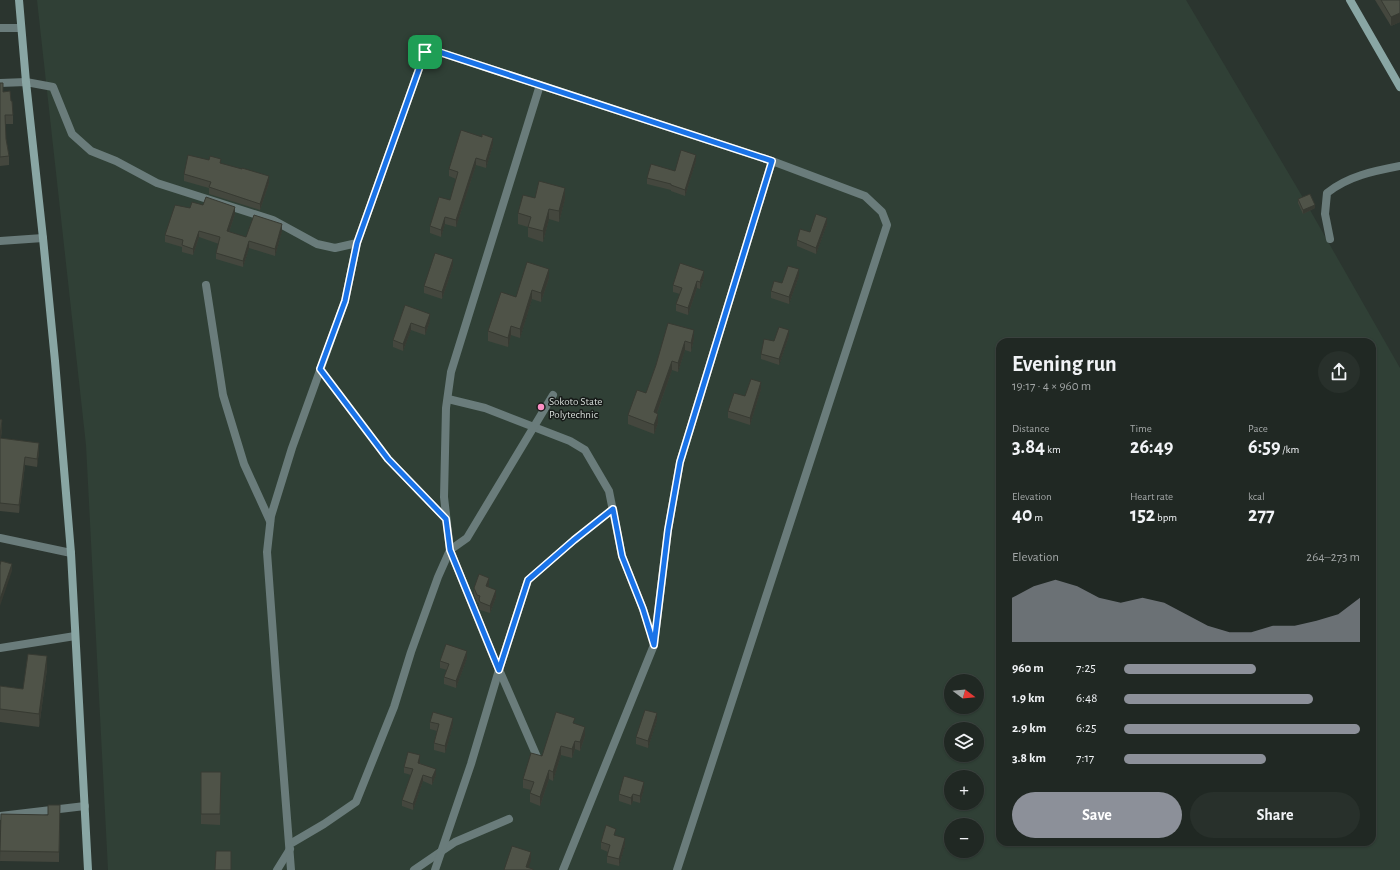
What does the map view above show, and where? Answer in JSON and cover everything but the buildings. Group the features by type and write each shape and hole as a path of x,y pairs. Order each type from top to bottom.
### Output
{"street":[{"path":"19,0 26,82 43,238 71,553 88,870"},
{"path":"1350,0 1400,87"},
{"path":"0,28 21,28"},
{"path":"291,870 267,552 270,521 292,448 345,301 357,243 425,52 433,50 772,161 865,196 882,212 887,225 677,870"},
{"path":"0,83 26,82 53,87 72,134 91,151 116,161 157,183 272,220 317,244 335,248 357,243"},
{"path":"538,759 499,670 450,550 444,497 446,408 451,372 540,85"},
{"path":"563,870 654,645 668,530 680,462 772,161"},
{"path":"1330,239 1325,214 1327,192 1336,185 1370,171 1400,166"},
{"path":"0,241 43,238"},
{"path":"206,285 223,395 244,464 270,521"},
{"path":"320,369 388,459 446,519"},
{"path":"277,870 290,847 356,802 394,708 411,652 438,577 450,550 467,538 553,396"},
{"path":"448,399 485,408 570,441 585,450 609,491 622,556 643,609 654,645"},
{"path":"435,870 471,764 528,580 574,540 613,509"},
{"path":"0,538 71,553"},
{"path":"0,648 75,636"},
{"path":"0,816 85,806"},
{"path":"414,870 455,842 509,819"}],"shaded area":[{"name":"Sokoto State Polytechnic","path":"37,0 1186,0 1302,196 1400,368 1400,870 108,870 86,445"}],"place":[{"name":"Sokoto State Polytechnic","path":"541,407"}],"route":[{"path":"433,50 772,161 680,462 668,530 654,645 643,609 622,556 613,509 574,540 528,580 499,670 450,550 446,519 388,459 320,369 345,301 357,243 425,52 433,50"}]}
